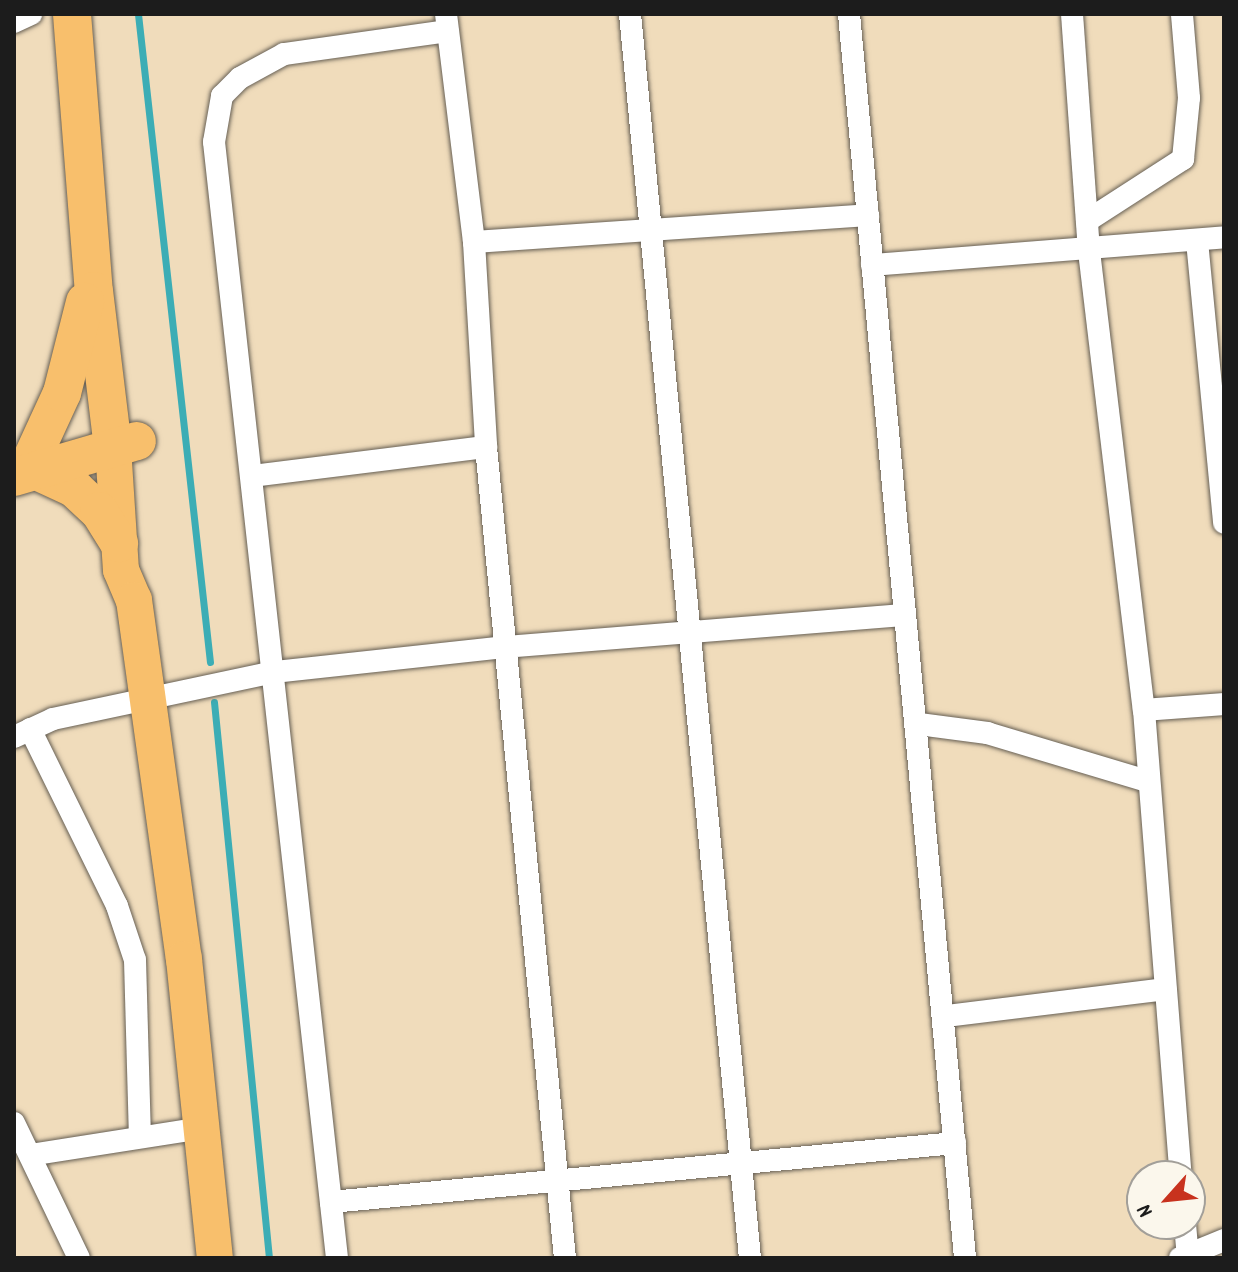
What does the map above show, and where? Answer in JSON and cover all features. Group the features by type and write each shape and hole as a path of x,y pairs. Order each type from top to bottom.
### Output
{"highway":[{"path":"25,470 123,427 94,266 72,14"},
{"path":"25,470 62,393 94,266"},
{"path":"25,470 75,489 99,511 119,543"}],"main road":[{"path":"123,427 121,570 134,600 148,699 203,1128 215,1258"},
{"path":"123,427 141,571 134,600"}],"street":[{"path":"14,22 31,14"},
{"path":"630,14 750,1258"},
{"path":"849,14 905,615 919,724 965,1258"},
{"path":"1072,14 1090,219 1089,251 1144,710 1147,781 1180,1160"},
{"path":"1090,219 1183,159 1189,98 1182,14"},
{"path":"337,1258 275,672 215,162 222,96 240,78 284,54 447,23 474,242 486,447 565,1258"},
{"path":"474,242 868,215"},
{"path":"872,265 1089,251 1224,237"},
{"path":"1197,241 1224,523"},
{"path":"252,476 486,447"},
{"path":"140,1134 135,960 117,906 22,733 53,719 275,672 505,647 905,615"},
{"path":"1144,710 1224,704"},
{"path":"919,724 987,733 1147,781"},
{"path":"946,1016 1165,989"},
{"path":"14,1123 79,1258"},
{"path":"30,1155 140,1134 203,1128"},
{"path":"331,1202 558,1183 955,1143"},
{"path":"1180,1258 1188,1258 1224,1240"}],"waterway":[{"path":"138,14 210,662"},
{"path":"214,702 269,1258"}]}
